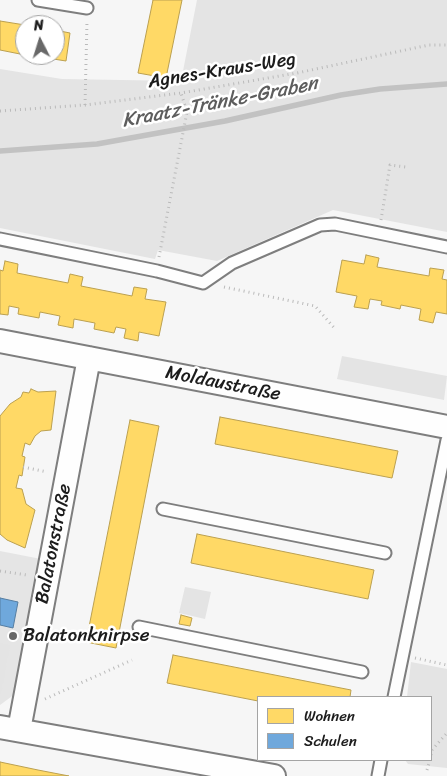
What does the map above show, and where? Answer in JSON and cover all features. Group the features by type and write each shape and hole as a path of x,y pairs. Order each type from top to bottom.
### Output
{"street":[{"name":"Moldaustraße","path":"0,341 447,427"},
{"name":"Balatonstraße","path":"89,358 9,728 232,773 274,776"}],"lane":[{"path":"38,0 87,8"},
{"path":"0,239 157,271 203,283 232,263 320,226 334,224 447,247"},
{"path":"394,696 447,440"},
{"path":"163,509 385,553"},
{"path":"139,627 362,672"},
{"path":"378,776 381,761"}],"path":[{"path":"85,105 87,8"},
{"name":"Agnes-Kraus-Weg","path":"0,112 85,105 181,93 297,73 429,45 447,45"},
{"path":"157,271 187,112 181,93"},
{"path":"378,233 390,165 406,167"},
{"path":"203,283 315,306 336,330"},
{"path":"0,571 28,576"},
{"path":"403,655 447,664"},
{"path":"43,700 132,660"},
{"path":"432,750 447,733"},
{"path":"428,770 430,761"}],"shaded area":[{"path":"197,0 447,0 447,232 333,210 217,261 158,250 155,259 0,228 0,69 62,79 181,81"},
{"path":"342,356 447,376 444,400 337,379"},
{"name":"Balatonknirpse","path":"0,551 41,559 15,694 0,705"},
{"path":"185,587 211,592 205,619 179,613"},
{"path":"0,643 10,645 1,694 0,694"},
{"path":"411,662 447,669 447,768 408,764 406,761 432,761 432,696 407,696"}],"building: Wohnen":[{"path":"153,0 182,0 166,78 138,73"},
{"path":"0,21 15,23 15,53 0,50"},
{"path":"65,32 70,33 65,61"},
{"path":"366,255 379,258 377,267 429,276 430,268 444,270 442,279 447,280 447,314 436,312 433,323 419,320 421,309 401,305 400,309 381,305 382,301 370,299 368,309 354,307 357,296 336,292 342,260 364,264"},
{"path":"5,261 18,264 17,273 68,283 70,274 83,277 81,286 132,296 134,287 147,289 145,299 166,302 159,336 139,332 138,341 124,338 126,329 116,327 114,333 94,329 95,323 74,319 73,328 58,325 60,316 40,312 39,318 18,314 19,308 9,306 8,315 0,314 0,270 3,271"},
{"path":"31,389 38,392 56,391 51,430 41,431 35,436 30,445 25,443 22,456 25,457 22,476 19,475 16,488 22,489 26,504 35,510 25,548 7,540 0,534 0,416 10,404 21,397 23,392 29,393"},
{"path":"220,417 398,451 392,478 215,444"},
{"path":"130,420 159,426 116,648 86,642"},
{"path":"197,534 374,570 368,599 191,563"},
{"path":"181,615 192,618 190,626 179,624"},
{"path":"173,655 351,690 350,696 257,696 257,701 167,683"},
{"path":"0,762 38,770 69,776 0,776"}],"building: Schulen":[{"path":"0,598 18,602 13,628 0,625"}],"waterway":[{"name":"Kraatz-Tränke-Graben","path":"0,151 97,144 225,121 341,95 380,89 447,84"}],"place":[{"name":"Balatonknirpse","path":"13,636"}]}
